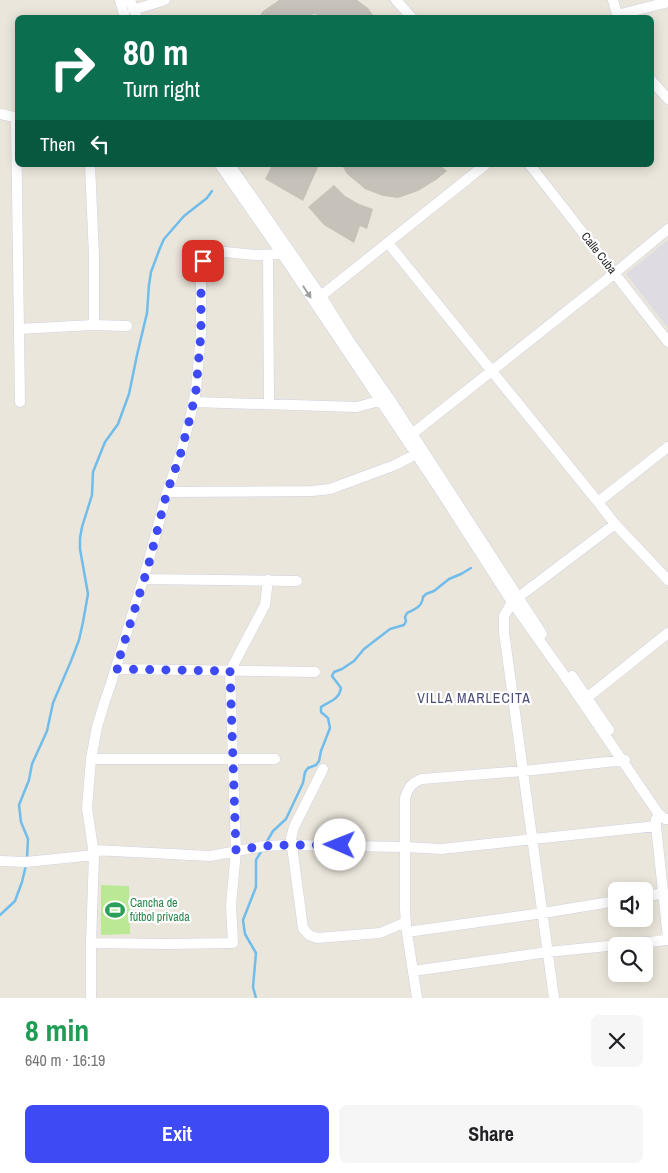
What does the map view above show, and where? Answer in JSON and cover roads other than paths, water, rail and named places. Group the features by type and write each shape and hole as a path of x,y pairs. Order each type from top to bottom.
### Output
{"street":[{"path":"120,0 124,15"},
{"path":"133,9 165,0"},
{"path":"396,0 409,15"},
{"path":"613,0 617,15"},
{"path":"621,15 668,2"},
{"path":"654,83 668,99"},
{"path":"0,114 15,118"},
{"path":"17,167 20,402"},
{"path":"90,167 94,256 93,324"},
{"path":"221,167 384,399 412,434 560,670 666,819 668,819"},
{"path":"231,167 321,296 416,454 515,599 588,698 625,760"},
{"path":"321,296 482,167"},
{"name":"Calle Cuba","path":"532,167 668,342"},
{"path":"412,434 668,229"},
{"path":"388,243 614,524 668,580"},
{"path":"91,998 94,853 87,808 91,759 97,727 144,579 167,492 180,456 196,390 201,333 201,271 203,261 210,253 216,251 255,255 282,254"},
{"path":"268,254 269,404"},
{"path":"19,328 93,324 127,326"},
{"path":"193,402 357,407 384,399"},
{"path":"598,502 668,447"},
{"path":"167,492 312,491 330,489 395,465 416,454"},
{"path":"554,998 504,632 504,616 515,599 614,524"},
{"path":"144,579 297,581"},
{"path":"91,942 232,943 231,905 236,850 230,671 265,605 268,580"},
{"path":"588,698 668,633"},
{"path":"116,669 316,672"},
{"path":"91,759 274,759"},
{"path":"416,998 404,891 406,798 408,790 416,781 422,779 524,771 625,760"},
{"path":"323,769 294,827 291,839 303,928 309,935 318,938 380,933 407,927 543,913 608,902"},
{"path":"412,971 548,952 668,939 656,826 662,811"},
{"path":"0,862 26,862 94,853 210,856 264,846 292,845 406,846 441,849 656,826"},
{"path":"653,896 663,894"}],"waterway":[{"path":"27,859 28,839 21,822 19,805 29,780 32,764 47,731 53,703 79,640 88,594 80,549 80,538 92,495 93,472 105,442 118,424 129,394 147,313 151,272 160,248 164,239 184,216 207,198 212,191"},
{"path":"266,843 273,831 286,819 303,783 305,772 319,761 330,728 328,718 321,712 321,707 336,698 341,688 332,676 334,672 354,661 364,649 390,629 404,625 407,613 420,605 426,594 471,568"},
{"path":"256,998 253,987 256,953 245,934 243,920 256,887 256,860 262,850"},
{"path":"0,915 15,901 26,865"}],"place":[{"name":"Cancha de fútbol privada","path":"115,910"}],"district":[{"name":"VILLA MARLECITA","path":"474,698"}]}
